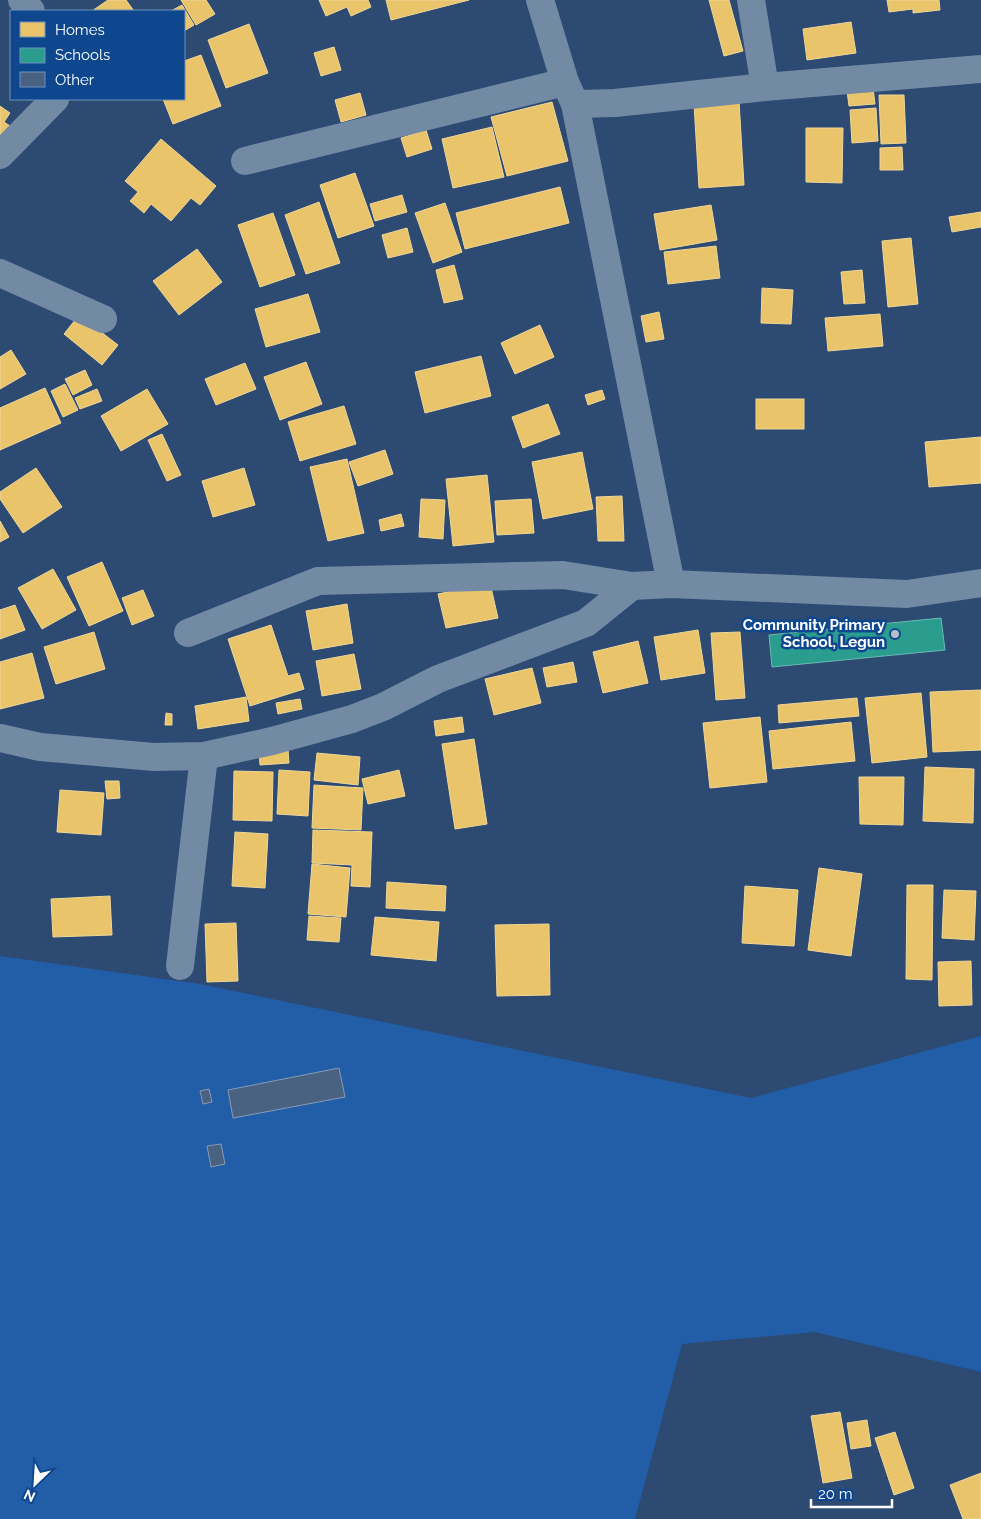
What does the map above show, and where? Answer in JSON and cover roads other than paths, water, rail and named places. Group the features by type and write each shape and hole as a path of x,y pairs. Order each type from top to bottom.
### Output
{"street":[{"path":"22,0 30,10"},
{"path":"540,0 570,93 671,584"},
{"path":"751,0 765,87"},
{"path":"245,161 570,93 615,103 765,87 981,69"},
{"path":"0,155 54,100"},
{"path":"0,272 103,319"},
{"path":"188,633 318,581 563,576 632,586 671,584 907,594 981,583"},
{"path":"0,738 50,748 154,757 204,756 272,741 352,719 383,707 438,678 586,623 632,586"},
{"path":"180,966 204,756"}],"place":[{"name":"Community Primary School, Legun","path":"895,634"}]}
